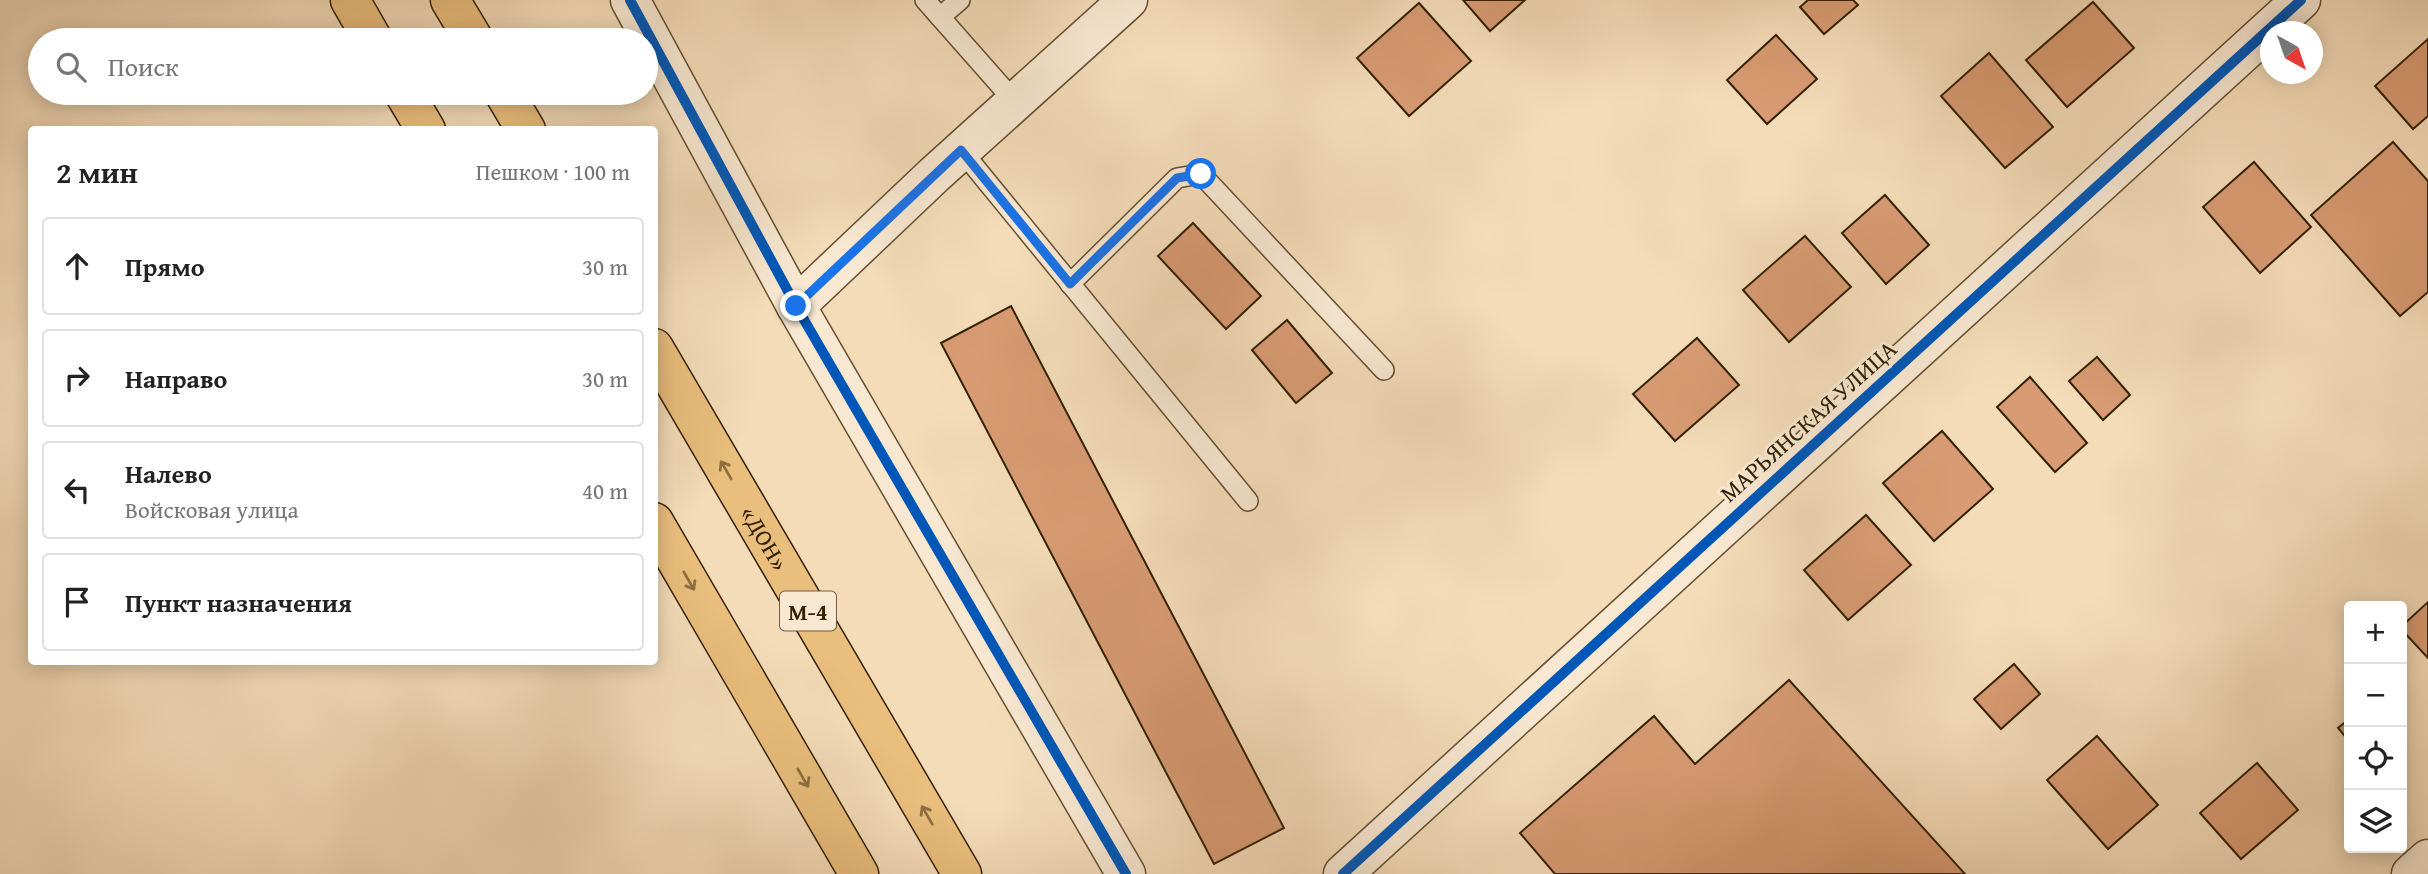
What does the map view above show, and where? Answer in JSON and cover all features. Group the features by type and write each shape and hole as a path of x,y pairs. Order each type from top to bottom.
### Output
{"highway":[{"path":"350,0 366,28"},
{"path":"450,0 467,28"},
{"path":"411,105 423,126"},
{"path":"512,105 524,126"},
{"name":"«ДОН»","path":"658,355 962,874"},
{"path":"658,530 859,874"}],"street":[{"path":"630,0 645,28"},
{"path":"796,306 961,150 1128,0"},
{"name":"МАРЬЯНСКАЯ УЛИЦА","path":"1343,874 2301,0"},
{"path":"658,52 796,306 1126,874"},
{"path":"2411,874 2428,859"}],"lane":[{"path":"925,0 1015,102"},
{"path":"940,17 960,0"},
{"path":"961,150 1248,501"},
{"path":"1070,284 1177,178 1201,174 1384,370"}],"building":[{"path":"1463,0 1525,0 1490,31"},
{"path":"1808,0 1853,0 1858,5 1824,34 1800,7"},
{"path":"2093,2 2134,48 2067,107 2026,60"},
{"path":"1419,3 1471,61 1409,116 1357,58"},
{"path":"1776,35 1817,79 1767,124 1727,80"},
{"path":"2428,39 2428,116 2413,129 2375,86"},
{"path":"1989,53 2053,127 2005,168 1941,96"},
{"path":"2393,142 2428,181 2428,292 2400,316 2311,215"},
{"path":"2254,162 2311,227 2260,273 2203,207"},
{"path":"1885,195 1929,245 1886,284 1842,233"},
{"path":"1193,223 1261,296 1226,329 1158,256"},
{"path":"1805,236 1851,287 1789,342 1743,290"},
{"path":"1011,306 1284,828 1214,864 941,343"},
{"path":"1287,320 1332,373 1296,403 1252,350"},
{"path":"1697,338 1739,385 1675,441 1633,394"},
{"path":"2097,357 2130,395 2103,420 2069,381"},
{"path":"2030,377 2087,443 2055,472 1997,407"},
{"path":"1942,431 1993,489 1934,541 1883,483"},
{"path":"1866,515 1911,565 1848,620 1804,570"},
{"path":"2428,602 2428,658 2407,635 2407,621"},
{"path":"2014,664 2040,694 2001,729 1974,699"},
{"path":"1789,680 1965,874 1555,874 1520,833 1654,716 1695,764"},
{"path":"2344,723 2344,735 2338,728"},
{"path":"2097,736 2158,805 2108,849 2047,780"},
{"path":"2257,763 2298,810 2241,859 2200,813"}],"cycle path":[{"path":"630,0 645,28"},
{"path":"1343,874 2301,0"},
{"path":"658,52 796,306 1126,874"}],"route":[{"path":"796,306 961,150 1070,284 1177,178 1201,174"}]}
